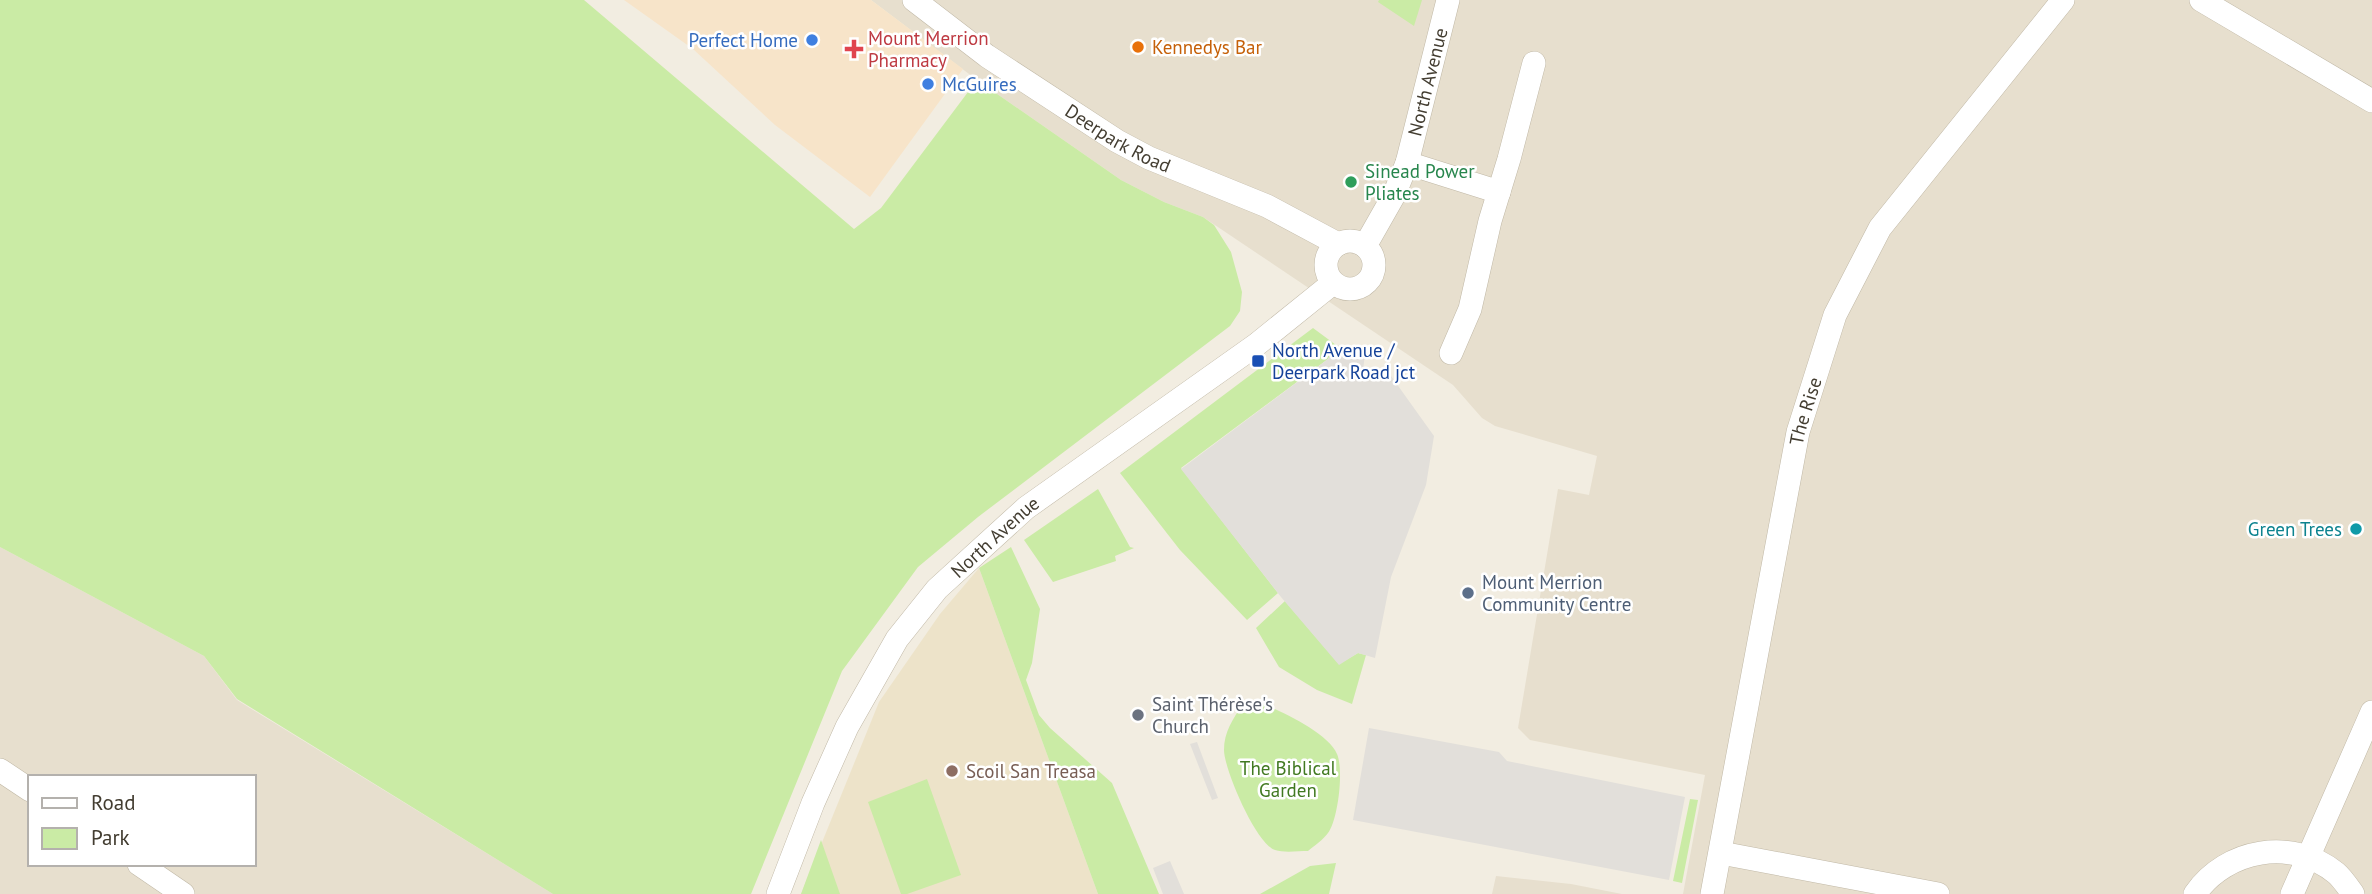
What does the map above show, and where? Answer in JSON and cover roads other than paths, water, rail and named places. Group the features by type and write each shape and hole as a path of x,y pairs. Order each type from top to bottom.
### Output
{"street":[{"name":"Deerpark Road","path":"915,0 987,56 1117,141 1149,158 1267,206 1338,244"},
{"name":"North Avenue","path":"1365,246 1394,195 1407,163 1448,0"},
{"name":"The Rise","path":"1712,894 1798,432 1835,315 1880,228 2063,0"},
{"path":"2201,0 2372,101"},
{"path":"1451,353 1470,309 1490,221 1534,63"},
{"name":"North Avenue","path":"1407,163 1499,192"},
{"path":"1352,241 1365,246 1374,258 1374,272 1361,287 1352,290 1340,288 1333,283 1326,270 1328,255 1338,244 1352,241"},
{"name":"North Avenue","path":"778,894 846,727 897,639 937,589 1026,508 1256,345 1333,283"},
{"path":"2292,894 2372,712"},
{"path":"0,769 28,789"},
{"path":"2194,894 2202,883 2223,867 2244,856 2275,851 2308,856 2336,873 2353,894"},
{"path":"1721,853 1938,894"},
{"path":"142,866 182,894"}],"place":[{"name":"Perfect Home","path":"812,40"},
{"name":"Kennedys Bar","path":"1138,47"},
{"name":"Mount Merrion Pharmacy","path":"854,49"},
{"name":"McGuires","path":"928,84"},
{"name":"Sinead Power Pliates","path":"1351,182"},
{"name":"North Avenue / Deerpark Road jct","path":"1258,361"},
{"name":"Green Trees","path":"2356,529"},
{"name":"Mount Merrion Community Centre","path":"1468,593"},
{"name":"Saint Thérèse's Church","path":"1138,715"},
{"name":"Scoil San Treasa","path":"952,771"}],"park label":[{"name":"The Biblical Garden","path":"1288,779"}]}
